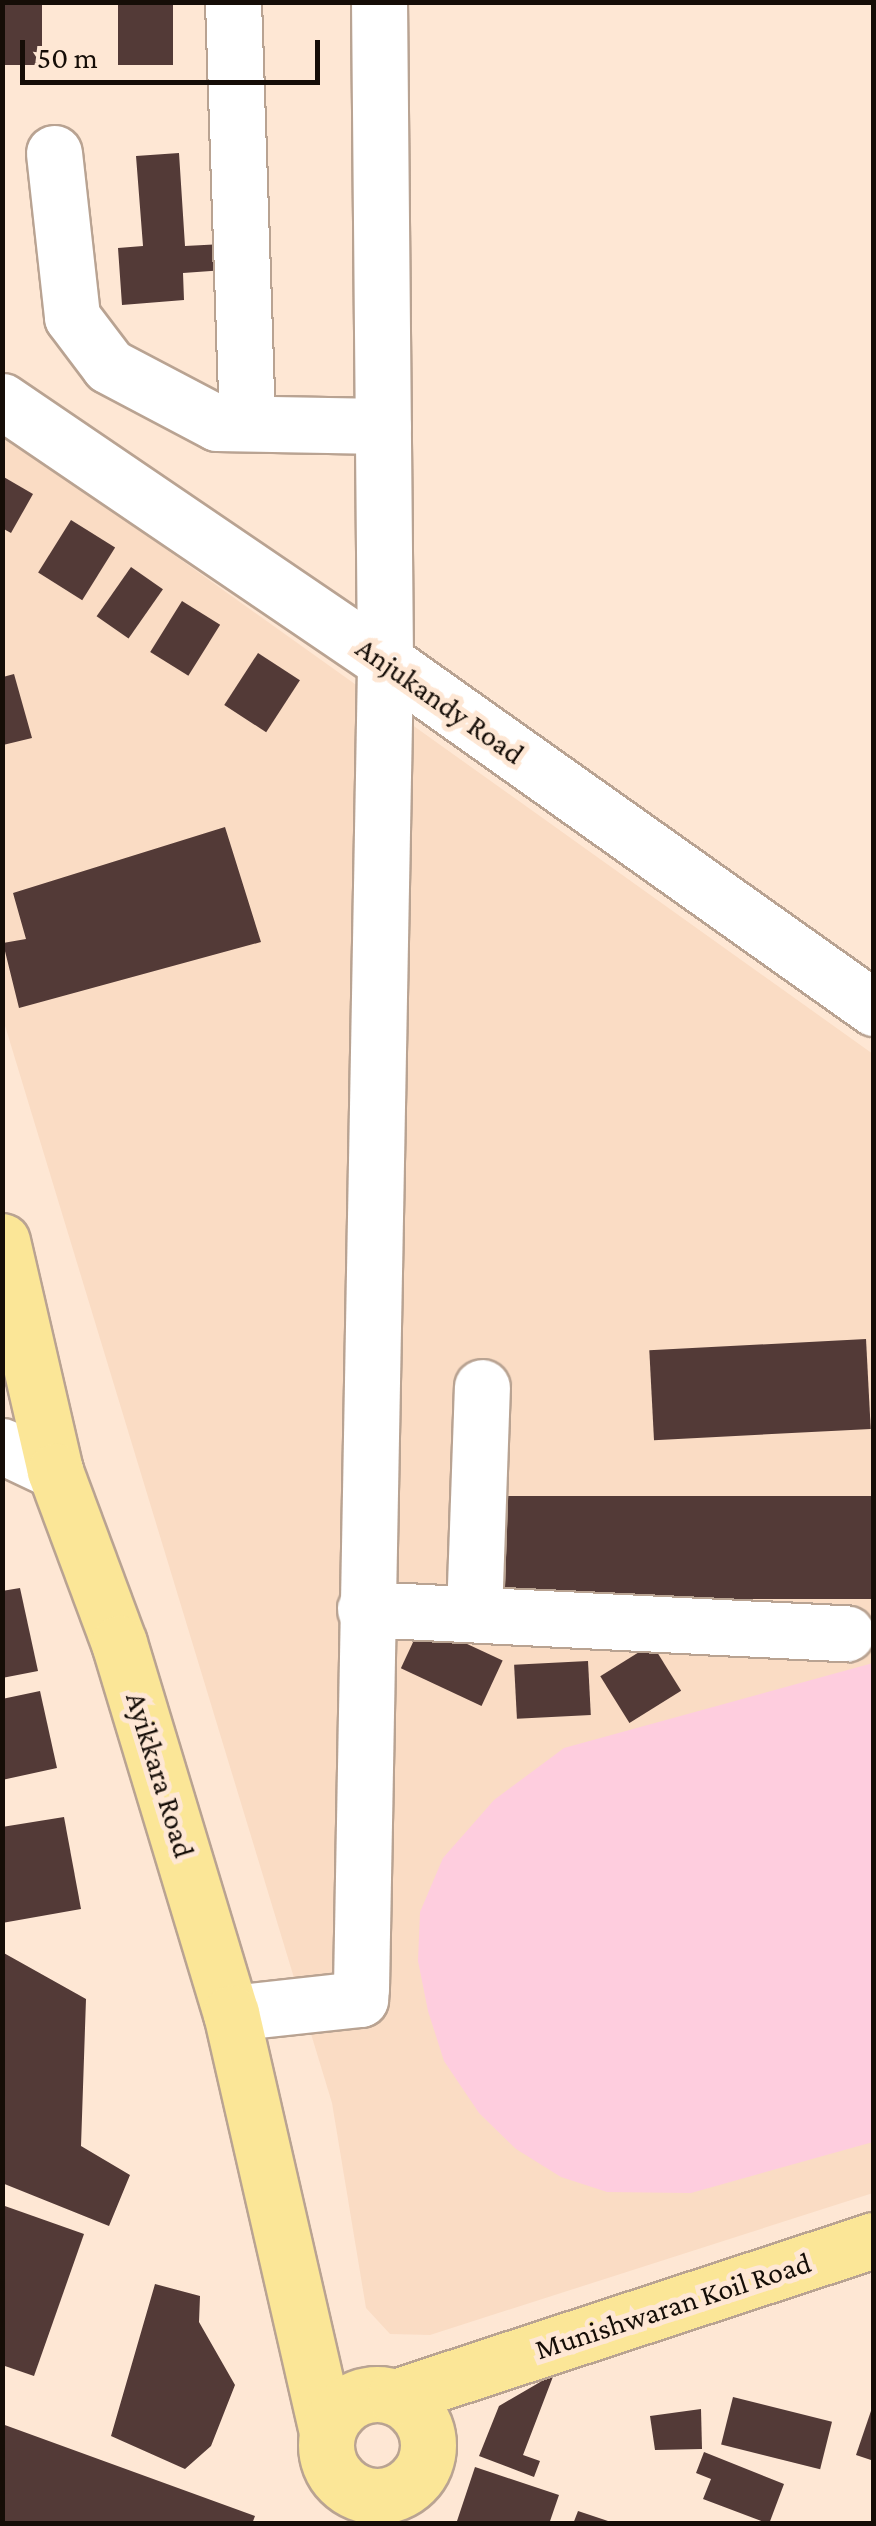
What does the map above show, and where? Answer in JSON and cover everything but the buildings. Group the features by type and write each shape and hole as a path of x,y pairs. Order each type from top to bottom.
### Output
{"main road":[{"name":"Ayikkara Road","path":"2,1241 56,1471 170,1801 231,2013 303,2312 363,2443"},
{"name":"Munishwaran Koil Road","path":"363,2443 472,2373 874,2240"},
{"name":"Munishwaran Koil Road","path":"363,2443 424,2466 402,2504"}],"street":[{"path":"233,2 247,422"},
{"path":"231,2013 360,1999 385,661 379,2"},
{"path":"54,153 72,317 109,366 171,404 217,423 383,426"},
{"name":"Anjukandy Road","path":"2,401 385,661 874,1008"},
{"path":"474,1614 482,1387"},
{"path":"2,1446 56,1471"},
{"path":"366,1609 846,1633"}],"shaded area":[{"path":"2,432 873,1054 873,2193 430,2335 390,2334 366,2308 332,2103 3,1019"},
{"path":"873,1663 873,2142 691,2193 607,2192 561,2177 516,2149 479,2113 444,2061 428,2011 418,1961 420,1912 443,1858 494,1800 564,1748"}]}
